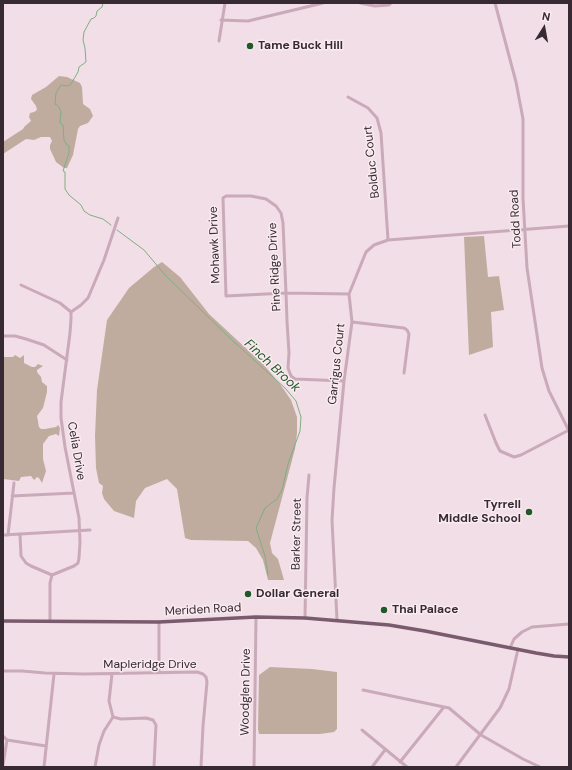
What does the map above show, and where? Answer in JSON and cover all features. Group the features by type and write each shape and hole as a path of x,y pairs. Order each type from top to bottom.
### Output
{"main road":[{"name":"Meriden Road","path":"3,621 159,622 256,617 305,618 376,623 414,629 518,650 554,656 569,656"}],"street":[{"path":"219,41 224,3"},
{"path":"221,20 248,21 323,3"},
{"path":"360,3 375,6 389,5 391,3"},
{"name":"Todd Road","path":"496,3 516,82 523,118 523,198 528,270 542,368 549,391 569,431"},
{"name":"Bolduc Court","path":"348,97 368,108 376,118 381,133 388,240"},
{"name":"Pine Ridge Drive","path":"226,196 251,196 266,199 276,206 281,213 283,223 288,368 291,376 295,379 344,381"},
{"name":"Mohawk Drive","path":"226,196 222,198 226,296 286,293"},
{"path":"21,285 60,303 71,312 88,298 101,267 118,218"},
{"name":"Garrigus Court","path":"337,620 332,520 344,381 352,322 349,294 366,252 374,245 388,240 569,226"},
{"path":"286,293 349,294"},
{"name":"Celia Drive","path":"52,575 74,566 78,563 79,558 79,518 65,447 61,418 61,402 67,360 71,312"},
{"path":"352,322 404,328 407,330 409,334 404,373"},
{"path":"3,336 26,338 44,345 67,360"},
{"path":"485,415 500,451 514,457 569,431"},
{"name":"Barker Street","path":"305,618 306,498 309,475"},
{"path":"8,535 14,483"},
{"path":"12,496 74,493"},
{"path":"3,535 90,530"},
{"path":"20,534 21,556 26,564 52,575 50,583 50,621"},
{"name":"Woodglen Drive","path":"254,767 256,617"},
{"path":"159,622 159,672"},
{"path":"510,648 514,638 532,627 569,624"},
{"path":"456,767 496,716 504,701 509,688 518,650"},
{"name":"Mapleridge Drive","path":"3,671 22,670 54,674 197,672 203,674 207,679 203,726 202,767"},
{"path":"44,767 54,674"},
{"path":"95,767 98,745 104,731 113,717 109,701 112,674"},
{"path":"363,690 449,708 481,735 540,767"},
{"path":"400,762 444,707"},
{"path":"113,717 121,719 146,718 153,720 156,726 154,767"},
{"path":"362,730 408,767"},
{"path":"3,736 6,740 3,765"},
{"path":"6,740 46,746"},
{"path":"372,767 385,750"}],"shaded area":[{"path":"59,76 67,77 80,83 82,87 83,104 90,109 93,116 88,123 80,126 78,129 73,155 67,168 64,168 56,162 50,149 52,141 50,137 41,137 34,140 26,139 3,154 3,142 23,129 31,121 29,117 30,113 37,110 31,99 32,95 46,87"},
{"path":"484,236 488,277 499,276 504,310 491,312 493,347 469,355 464,237"},
{"path":"162,262 180,277 209,314 264,365 291,400 297,417 295,449 270,543 272,553 278,559 284,580 268,580 263,560 256,548 248,541 191,540 185,538 177,489 167,479 145,488 136,501 134,518 114,511 104,499 102,493 103,486 99,483 96,468 95,436 97,390 107,320 129,288"},
{"path":"15,355 20,358 24,355 24,363 32,367 35,367 38,364 43,366 37,370 42,382 47,386 43,408 37,416 39,427 41,429 45,429 56,427 58,425 60,428 59,436 56,434 49,436 43,444 43,459 46,471 42,483 39,478 37,477 34,480 31,476 21,477 19,481 3,479 3,357 13,357"},
{"path":"270,667 337,672 337,729 334,732 320,734 259,734 259,675"}],"waterway":[{"name":"Finch Brook","path":"103,3 102,7 97,11 96,16 91,19 84,32 83,40 86,62 79,67 78,72 71,84 68,86 61,85 56,93 55,104 61,111 60,123 63,125 64,140 69,146 69,153 63,171 65,172 65,189 69,195 81,205 84,211 90,215 103,219 111,225"},
{"name":"Finch Brook","path":"117,230 144,250 166,276 233,341 285,388 296,401 301,417 300,431 288,464 282,490 277,499 265,508 256,528 265,556 268,575"}],"place":[{"name":"Tame Buck Hill","path":"250,46"},
{"name":"Tyrrell Middle School","path":"529,512"},
{"name":"Dollar General","path":"248,594"},
{"name":"Thai Palace","path":"384,610"}]}
